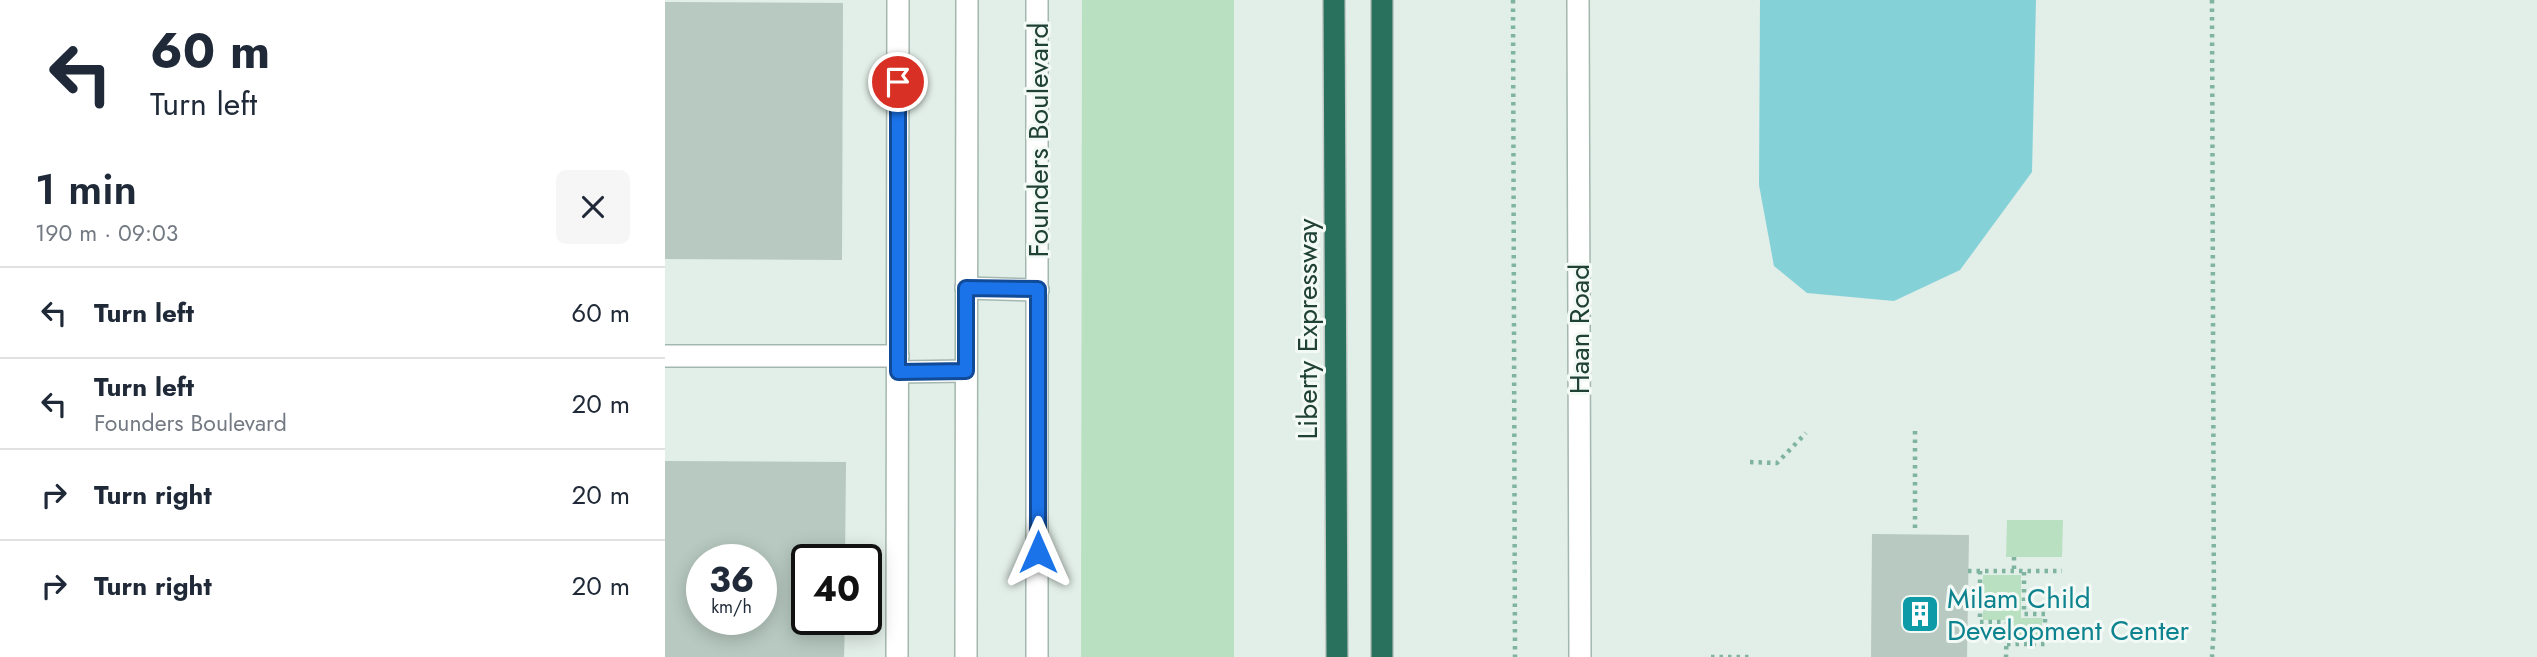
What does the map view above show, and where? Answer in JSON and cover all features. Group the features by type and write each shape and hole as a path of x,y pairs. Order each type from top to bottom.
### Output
{"highway":[{"name":"Liberty Expressway","path":"1333,0 1337,657"},
{"path":"1382,0 1382,657"}],"street":[{"path":"897,657 898,0"},
{"path":"965,657 967,0"},
{"name":"Founders Boulevard","path":"1037,0 1037,657"},
{"name":"Haan Road","path":"1579,0 1580,657"},
{"path":"966,288 1038,289"},
{"path":"665,356 898,364 966,371"}],"path":[{"path":"1513,0 1515,657"},
{"path":"2212,0 2212,657"},
{"path":"1915,431 1915,528"},
{"path":"1750,462 1777,463 1806,433"},
{"path":"2014,557 2014,571"},
{"path":"1968,571 2062,571"},
{"path":"1980,571 1980,622 2007,622 2006,657"},
{"path":"2007,644 2045,644 2045,614 2024,614 2024,571"},
{"path":"1711,657 1751,657"}],"green space":[{"path":"1082,0 1234,0 1234,657 1081,657"},
{"path":"2007,520 2063,520 2062,557 2006,557"},
{"path":"1983,575 2021,575 2021,618 2042,618 2042,641 2011,641 2012,620 1983,620"}],"water":[{"path":"1760,0 2036,0 2032,172 1960,270 1894,301 1807,293 1774,266 1759,185"}],"building":[{"path":"665,2 843,3 842,260 665,259"},
{"path":"665,461 846,462 845,544 791,544 791,635 845,635 844,657 665,657"},
{"name":"Milam Child Development Center","path":"1872,534 1969,535 1967,657 1871,657"}],"place":[{"name":"Milam Child Development Center","path":"1920,614"}],"route":[{"path":"898,82 898,372 966,371 966,288 1038,289 1038,552"}]}
